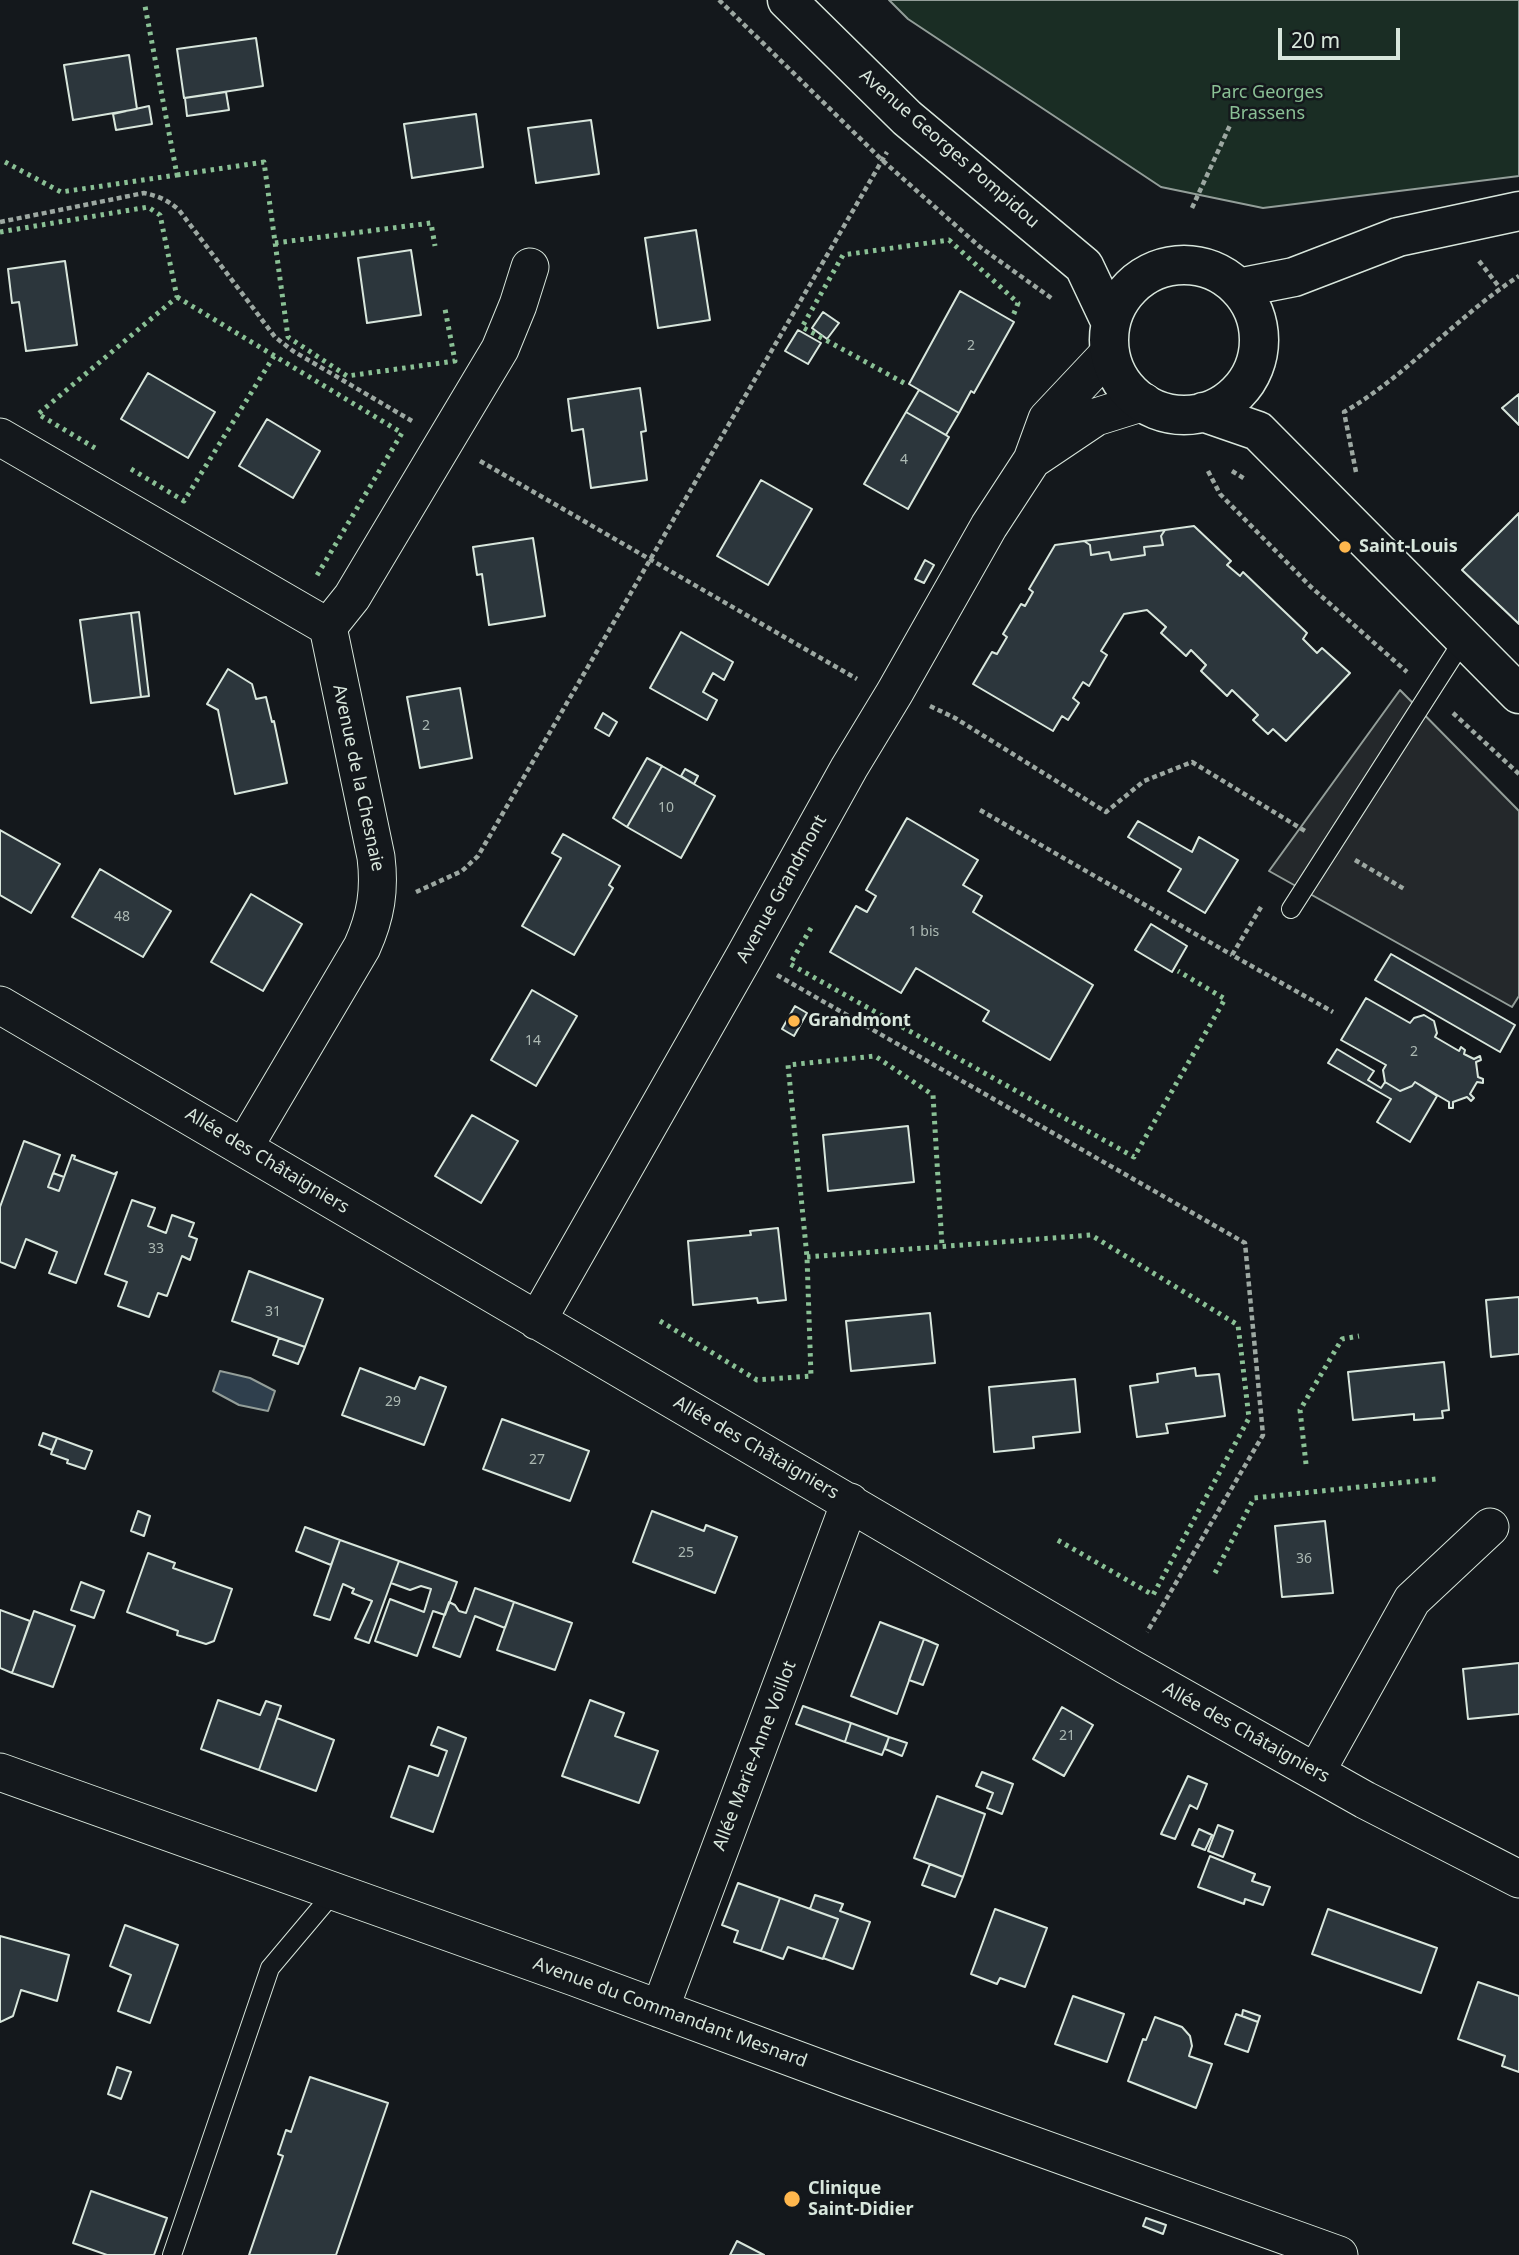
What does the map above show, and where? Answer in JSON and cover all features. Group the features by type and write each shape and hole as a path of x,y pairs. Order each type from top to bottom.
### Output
{"street":[{"name":"Avenue Georges Pompidou","path":"787,0 907,118 1084,266 1111,337 1119,377 1130,391 1144,402 1177,414 1203,412 1231,398 1250,374 1258,352 1258,328"},
{"path":"1238,288 1294,277 1398,237 1519,211"},
{"path":"1084,266 1148,274"},
{"path":"1111,337 1117,306 1127,291 1148,274 1166,267 1196,266 1214,271 1238,288 1253,311 1258,328"},
{"path":"0,437 328,627 352,597 500,349 530,267"},
{"path":"1258,328 1294,277"},
{"name":"Avenue Grandmont","path":"537,1321 849,768 989,526 1032,460 1047,419 1111,337"},
{"path":"1250,374 1258,431"},
{"name":"Avenue Grandmont","path":"1032,460 1096,417 1144,402"},
{"path":"1203,412 1258,431 1519,694"},
{"name":"Avenue de la Chesnaie","path":"244,1147 362,947 372,926 377,902 379,880 376,857 328,627"},
{"name":"Allée des Châtaigniers","path":"0,1005 1127,1666 1316,1772 1519,1880"},
{"name":"Allée Marie-Anne Voillot","path":"660,2010 850,1502"},
{"path":"1316,1772 1412,1600 1490,1527"},
{"name":"Avenue du Commandant Mesnard","path":"0,1772 1339,2255"}],"lane":[{"path":"1291,909 1464,639"},
{"path":"172,2255 270,1968 334,1892"}],"path":[{"path":"719,0 882,160 980,247 1054,300"},
{"path":"377,902 393,903 462,871 478,856 907,118"},
{"path":"1192,208 1231,123"},
{"path":"1344,412 1362,402 1489,295 1519,276"},
{"path":"1208,471 1220,494 1311,587 1519,774"},
{"path":"920,701 955,718 1106,812 1144,780 1192,762 1406,890"},
{"path":"980,810 1232,955"},
{"path":"767,970 1245,1243 1263,1435 1127,1666"}],"green space":[{"name":"Parc Georges Brassens","path":"889,0 1519,0 1519,176 1263,208 1161,187 908,19"}],"shaded area":[{"path":"1400,690 1519,811 1519,996 1512,1007 1269,871"}],"water":[{"path":"220,1371 250,1378 275,1391 268,1411 239,1405 213,1391"}],"building":[{"path":"256,38 263,86 184,98 177,49"},
{"path":"129,55 137,109 73,120 64,65"},
{"path":"226,92 229,110 187,116 185,98"},
{"path":"149,106 152,124 116,130 113,114"},
{"path":"476,114 483,167 412,178 404,124"},
{"path":"591,120 599,174 536,183 528,128"},
{"path":"696,230 710,320 658,328 645,238"},
{"path":"411,250 421,315 367,323 358,258"},
{"path":"65,261 77,345 26,351 19,302 12,303 8,269"},
{"path":"960,291 1014,322 974,393 971,391 959,413 909,384"},
{"path":"823,312 839,323 827,339 812,328"},
{"path":"798,330 821,343 808,364 785,351"},
{"path":"148,373 215,412 188,458 121,419"},
{"path":"640,388 646,431 641,432 647,480 591,488 583,429 572,431 568,399"},
{"path":"919,390 959,413 946,435 906,412"},
{"path":"1519,394 1519,425 1502,408"},
{"path":"906,412 949,437 908,509 864,484"},
{"path":"267,419 320,451 293,498 239,466"},
{"path":"761,480 812,509 768,585 717,556"},
{"path":"1519,513 1519,624 1462,570"},
{"path":"1194,526 1231,561 1227,565 1240,576 1243,572 1307,633 1303,639 1317,653 1322,648 1350,673 1286,741 1273,729 1268,734 1253,720 1258,715 1232,690 1227,696 1201,671 1206,665 1191,650 1186,656 1161,633 1166,627 1147,610 1124,614 1101,651 1107,655 1089,686 1083,682 1073,698 1079,703 1068,720 1062,716 1053,731 973,684 992,652 997,654 1007,637 1003,634 1021,604 1025,606 1033,592 1029,589 1055,545 1084,541 1090,545 1091,555 1109,552 1111,560 1145,555 1144,547 1163,545 1161,536 1165,530"},
{"path":"1165,530 1161,536 1163,545 1144,547 1145,555 1111,560 1109,552 1091,555 1090,545 1084,541"},
{"path":"533,538 545,616 489,625 482,574 477,575 473,547"},
{"path":"925,560 934,565 924,583 915,579"},
{"path":"139,612 149,696 141,697 131,613"},
{"path":"131,613 141,697 91,703 80,620"},
{"path":"681,632 733,662 724,680 713,673 703,692 717,700 707,720 650,688"},
{"path":"228,669 252,684 256,699 266,697 287,783 235,794 218,710 207,704"},
{"path":"460,688 472,758 420,768 407,697"},
{"path":"603,713 617,722 609,736 595,728"},
{"path":"647,758 662,766 627,827 613,818"},
{"path":"662,766 715,796 681,858 627,827"},
{"path":"685,769 698,776 694,784 681,776"},
{"path":"907,818 978,860 963,885 982,896 973,912 1093,985 1050,1060 983,1021 989,1011 916,968 901,993 830,952 856,906 867,912 876,896 866,890"},
{"path":"1138,821 1192,852 1199,837 1238,860 1205,913 1168,891 1181,869 1128,837"},
{"path":"0,830 60,864 31,913 0,895"},
{"path":"563,834 620,866 609,885 613,888 574,955 522,926 561,858 552,853"},
{"path":"100,869 171,911 143,957 72,917"},
{"path":"251,894 302,924 263,991 211,962"},
{"path":"1151,924 1187,946 1172,972 1135,950"},
{"path":"1391,954 1515,1025 1500,1052 1375,980"},
{"path":"532,990 577,1016 536,1086 491,1060"},
{"path":"1366,998 1410,1023 1414,1018 1424,1015 1434,1021 1437,1033 1435,1037 1459,1051 1461,1047 1465,1050 1464,1054 1474,1059 1480,1056 1481,1060 1476,1062 1478,1077 1483,1079 1483,1083 1477,1082 1470,1094 1474,1098 1471,1101 1467,1097 1453,1102 1453,1108 1449,1108 1449,1102 1415,1082 1400,1091 1385,1082 1383,1070 1386,1065 1341,1040"},
{"name":"Grandmont","path":"795,1006 807,1013 794,1036 782,1029"},
{"path":"1337,1049 1374,1071 1368,1080 1381,1088 1385,1082 1400,1091 1415,1082 1437,1096 1410,1142 1377,1122 1391,1099 1328,1063"},
{"path":"472,1115 518,1141 481,1203 435,1176"},
{"path":"908,1126 914,1182 828,1191 823,1135"},
{"path":"24,1141 60,1155 48,1187 59,1191 72,1155 75,1156 74,1159 114,1174 117,1172 76,1283 49,1273 57,1252 26,1239 15,1268 0,1262 0,1207"},
{"path":"53,1173 64,1177 59,1191 48,1187"},
{"path":"132,1200 155,1208 148,1226 166,1233 172,1215 194,1223 189,1236 197,1239 190,1260 182,1256 167,1296 158,1293 149,1317 118,1306 127,1282 105,1274"},
{"path":"778,1228 786,1300 758,1303 757,1298 693,1305 688,1241 751,1235 750,1231"},
{"path":"249,1271 323,1299 305,1347 232,1321"},
{"path":"1519,1297 1519,1354 1491,1357 1486,1300"},
{"path":"930,1313 935,1363 851,1371 846,1321"},
{"path":"279,1338 305,1347 298,1364 273,1355"},
{"path":"1444,1362 1449,1410 1442,1411 1443,1418 1414,1420 1414,1414 1353,1420 1348,1372"},
{"path":"360,1368 415,1389 420,1377 446,1387 424,1445 342,1415"},
{"path":"1195,1368 1196,1376 1219,1374 1225,1416 1166,1424 1168,1433 1137,1437 1130,1386 1158,1382 1157,1374"},
{"path":"1075,1379 1080,1432 1033,1437 1034,1448 994,1452 989,1387"},
{"path":"502,1419 589,1451 570,1501 483,1469"},
{"path":"43,1433 57,1438 52,1450 39,1445"},
{"path":"57,1438 92,1451 85,1469 51,1454"},
{"path":"138,1511 150,1516 144,1536 131,1531"},
{"path":"652,1511 704,1531 706,1525 737,1537 715,1593 633,1562"},
{"path":"1325,1521 1333,1593 1282,1597 1275,1526"},
{"path":"305,1527 340,1540 331,1565 296,1551"},
{"path":"340,1540 399,1561 369,1643 355,1638 372,1601 352,1593 354,1589 343,1584 330,1620 314,1615"},
{"path":"148,1553 175,1563 173,1568 232,1589 214,1641 206,1644 177,1635 178,1631 127,1612"},
{"path":"399,1561 457,1582 445,1615 433,1611 417,1656 375,1641 390,1599 424,1612 431,1589 421,1586 410,1590 391,1583"},
{"path":"81,1582 104,1591 94,1618 71,1610"},
{"path":"475,1588 514,1602 505,1628 475,1616 460,1657 433,1647 449,1602 459,1611 466,1613"},
{"path":"514,1602 572,1623 555,1670 497,1650"},
{"path":"0,1610 30,1621 12,1673 0,1668"},
{"path":"34,1611 75,1626 53,1687 12,1673"},
{"path":"880,1622 924,1639 897,1714 851,1696"},
{"path":"924,1639 938,1645 923,1685 909,1680"},
{"path":"1519,1663 1519,1714 1468,1719 1463,1669"},
{"path":"218,1700 260,1715 266,1701 281,1706 259,1770 201,1749"},
{"path":"590,1700 624,1713 615,1736 658,1751 639,1803 562,1776"},
{"path":"803,1706 851,1723 845,1742 796,1724"},
{"path":"1062,1707 1093,1725 1064,1776 1033,1759"},
{"path":"277,1718 334,1740 316,1791 259,1770"},
{"path":"851,1723 889,1737 882,1755 845,1742"},
{"path":"438,1727 466,1738 433,1832 391,1817 409,1766 438,1776 447,1751 431,1745"},
{"path":"889,1737 907,1743 902,1756 885,1749"},
{"path":"982,1772 1013,1784 1002,1814 987,1808 993,1793 976,1786"},
{"path":"1188,1776 1207,1784 1197,1809 1190,1805 1175,1839 1161,1834"},
{"path":"937,1796 985,1814 963,1877 914,1858"},
{"path":"1218,1825 1233,1831 1223,1857 1208,1851"},
{"path":"1199,1829 1212,1835 1205,1850 1192,1845"},
{"path":"1210,1856 1255,1874 1252,1881 1270,1887 1263,1905 1245,1899 1244,1904 1198,1887"},
{"path":"930,1864 963,1877 955,1897 922,1885"},
{"path":"738,1883 780,1898 761,1951 734,1942 738,1931 722,1925"},
{"path":"815,1895 843,1904 840,1911 870,1922 853,1969 823,1958 838,1919 810,1909"},
{"path":"780,1898 838,1919 823,1959 788,1947 783,1959 761,1951"},
{"path":"995,1909 1047,1928 1025,1987 1000,1978 997,1984 971,1974"},
{"path":"1328,1909 1437,1948 1421,1993 1312,1954"},
{"path":"125,1925 178,1945 150,2023 118,2011 131,1975 110,1966"},
{"path":"0,1936 69,1955 57,2001 21,1990 13,2016 0,2022"},
{"path":"1478,1982 1519,1996 1519,2072 1502,2066 1505,2056 1458,2039"},
{"path":"1073,1996 1124,2014 1107,2062 1055,2044"},
{"path":"1243,2010 1260,2016 1258,2022 1242,2016"},
{"path":"1236,2014 1258,2022 1248,2052 1225,2044"},
{"path":"1155,2017 1182,2027 1190,2036 1192,2046 1189,2056 1212,2064 1196,2108 1128,2081 1143,2039 1146,2040"},
{"path":"117,2067 131,2072 121,2099 108,2094"},
{"path":"310,2077 388,2103 336,2255 249,2255 283,2156 278,2154 286,2130 291,2132"},
{"path":"91,2191 167,2218 154,2255 107,2255 73,2243"},
{"path":"1146,2218 1166,2225 1163,2234 1143,2226"},
{"path":"737,2241 764,2255 730,2255"}],"hedge":[{"path":"5,162 61,192 177,175 145,6"},
{"path":"177,175 264,162 288,337 347,376 455,361 445,309"},
{"path":"0,232 148,207 160,215 177,297 38,414 95,448"},
{"path":"275,243 431,223 435,246"},
{"path":"904,383 802,327 843,255 949,240 1018,303 1013,316"},
{"path":"177,297 402,433 316,577"},
{"path":"131,469 184,501 274,356"},
{"path":"811,928 790,964 1134,1157 1225,999 1178,971"},
{"path":"660,1321 757,1380 811,1376 807,1257 788,1065 875,1056 933,1095 942,1246"},
{"path":"807,1257 1091,1235 1238,1325 1249,1418 1153,1595 1054,1538"},
{"path":"1306,1464 1300,1410 1342,1339 1359,1336"},
{"path":"1215,1573 1254,1498 1436,1479"}],"place":[{"name":"Saint-Louis","path":"1345,547"},
{"name":"Grandmont","path":"794,1021"},
{"name":"Clinique Saint-Didier","path":"792,2199"}]}
